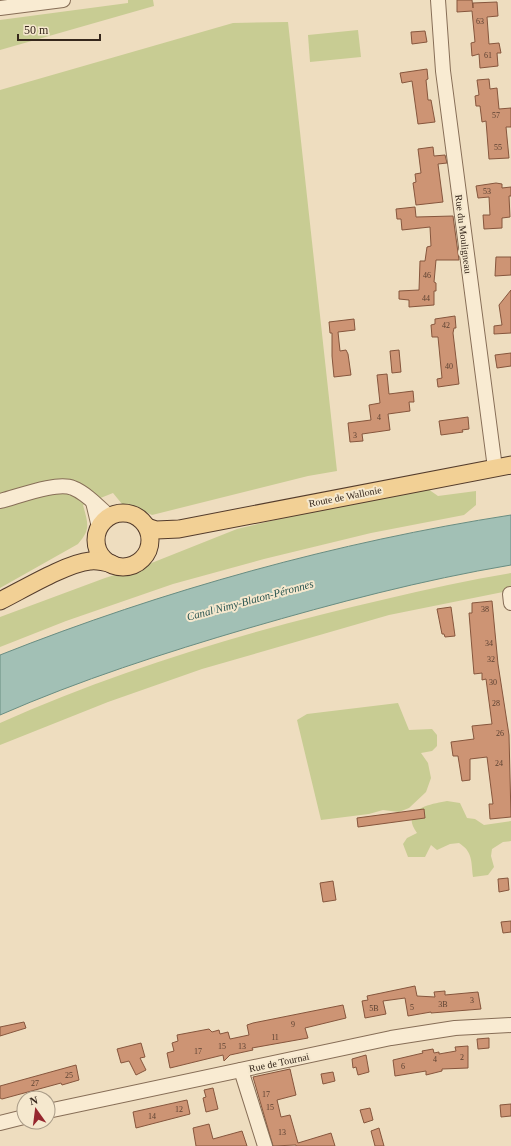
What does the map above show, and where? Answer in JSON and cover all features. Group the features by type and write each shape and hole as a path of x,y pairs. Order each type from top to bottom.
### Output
{"main road":[{"name":"Route de Wallonie","path":"179,529 503,466"},
{"path":"66,568 88,550 102,526 118,514 134,515 147,527 156,530 179,529"},
{"path":"102,526 97,548 105,560 112,564"},
{"path":"147,527 149,535 147,552"},
{"path":"0,601 66,568 92,560 119,566 135,564 160,538 179,529"}],"street":[{"path":"0,8 63,0"},
{"name":"Rue du Mouligneau","path":"438,0 443,71 503,466"},
{"path":"0,501 60,487 72,487 93,502 102,526"},
{"name":"Rue de Tournai","path":"56,1109 423,1032 485,1025 511,1025"},
{"path":"242,1070 265,1146"},
{"path":"0,1123 16,1119"}],"green space":[{"path":"128,0 153,0 154,6 0,50 0,20 128,3"},
{"path":"288,22 337,471 308,476 152,515 136,507 122,504 113,493 83,505 87,522 87,530 78,544 0,588 0,90 233,23"},
{"path":"358,30 361,57 310,62 308,35"},
{"path":"428,489 438,496 476,491 476,505 464,515 371,533 264,559 173,584 66,621 0,647 0,617 105,578 149,564 237,529 353,501"},
{"path":"511,573 511,603 510,594 503,592 389,615 202,669 108,702 0,745 0,723 47,703 142,668 288,623 433,588"},
{"path":"398,703 409,730 432,729 437,735 437,746 432,751 421,753 428,763 431,778 426,792 409,808 399,812 383,810 369,814 321,820 297,720 307,714"},
{"path":"447,801 460,803 467,818 475,819 484,825 511,821 511,841 503,842 492,849 491,856 494,867 488,875 473,877 469,853 464,846 459,843 450,844 437,850 431,845 425,857 408,857 403,844 407,838 417,833 412,825 414,813 426,806"}],"water":[{"name":"Canal Nimy-Blaton-Péronnes","path":"511,515 511,565 379,593 249,628 185,647 123,668 61,690 0,715 0,655 62,631 188,589 252,571 381,539"}],"building":[{"path":"457,0 472,0 473,8 473,3 497,2 498,16 487,17 489,44 499,43 501,53 497,53 498,66 480,68 479,54 472,56 471,43 475,42 472,11 457,12"},
{"path":"425,31 427,42 412,44 411,32"},
{"path":"427,69 428,79 426,80 428,100 431,100 435,122 418,124 412,81 402,83 400,73"},
{"path":"489,79 490,89 497,88 499,109 511,108 511,127 506,127 509,158 489,159 486,121 482,122 480,106 476,106 475,96 479,95 477,80"},
{"path":"433,147 434,156 445,155 447,163 438,164 443,202 416,205 413,183 416,182 415,174 421,173 418,149"},
{"path":"496,183 502,184 502,188 511,187 511,196 509,196 510,217 502,218 502,228 484,229 483,215 490,215 489,197 478,198 476,186"},
{"path":"415,207 416,217 453,216 459,260 436,260 434,282 436,283 436,291 434,291 434,305 409,307 409,300 399,299 399,291 419,290 420,261 425,261 427,247 431,246 430,227 402,230 401,219 397,219 396,209"},
{"path":"496,257 511,257 511,275 495,276"},
{"path":"511,290 511,333 494,334 494,326 502,325 499,305"},
{"path":"455,316 456,328 454,328 453,333 459,384 438,387 437,379 442,378 438,337 432,337 431,325 435,324 435,319"},
{"path":"354,319 355,330 338,332 340,351 346,350 348,354 351,375 334,377 332,333 330,333 329,322"},
{"path":"399,350 401,372 392,373 390,351"},
{"path":"511,353 511,366 497,368 495,355"},
{"path":"387,374 389,394 413,391 414,402 409,402 410,411 388,414 390,430 362,434 363,441 350,442 348,423 371,420 369,405 380,403 377,375"},
{"path":"468,417 469,429 462,430 463,432 441,435 439,421"},
{"path":"492,601 498,664 509,735 511,817 490,819 489,804 493,804 487,757 470,759 470,780 462,781 458,756 453,756 451,742 474,739 472,726 492,724 486,679 482,680 482,673 474,674 469,613 472,613 472,603"},
{"path":"451,607 455,636 445,637 444,634 442,634 437,609"},
{"path":"424,809 425,818 358,827 357,818"},
{"path":"508,878 509,890 499,892 498,879"},
{"path":"333,881 336,900 323,902 320,883"},
{"path":"511,921 511,932 503,933 501,922"},
{"path":"415,986 417,996 435,997 434,992 445,991 445,995 478,992 481,1009 431,1012 408,1016 405,998 383,1001 386,1014 365,1018 362,1001 368,1000 367,996"},
{"path":"343,1005 346,1018 305,1028 308,1038 252,1048 253,1050 230,1055 224,1061 223,1055 170,1068 167,1053 174,1051 172,1043 178,1041 177,1035 209,1029 212,1032 219,1030 220,1034 228,1032 230,1039 249,1035 247,1025 253,1023"},
{"path":"24,1022 26,1028 0,1036 0,1027"},
{"path":"489,1038 489,1048 478,1049 477,1039"},
{"path":"141,1043 145,1057 140,1058 146,1070 136,1075 129,1061 121,1063 117,1049"},
{"path":"468,1046 468,1068 442,1069 442,1071 426,1075 426,1071 395,1076 393,1060 423,1053 422,1051 433,1049 434,1053 439,1052 439,1054 456,1051 455,1047"},
{"path":"366,1055 369,1072 358,1075 356,1067 353,1068 352,1059"},
{"path":"76,1065 79,1080 35,1090 16,1090 16,1095 2,1099 0,1098 0,1086"},
{"path":"290,1069 296,1095 277,1100 281,1117 290,1115 298,1143 331,1133 335,1146 273,1146 253,1077"},
{"path":"333,1072 335,1081 323,1084 321,1074"},
{"path":"213,1088 218,1109 206,1112 203,1098 206,1097 204,1090"},
{"path":"187,1100 190,1114 136,1128 133,1112"},
{"path":"511,1104 511,1116 501,1117 500,1105"},
{"path":"370,1108 373,1120 364,1123 360,1110"},
{"path":"209,1124 213,1139 242,1131 247,1146 196,1146 193,1128"},
{"path":"379,1128 384,1146 375,1146 371,1131"}]}
